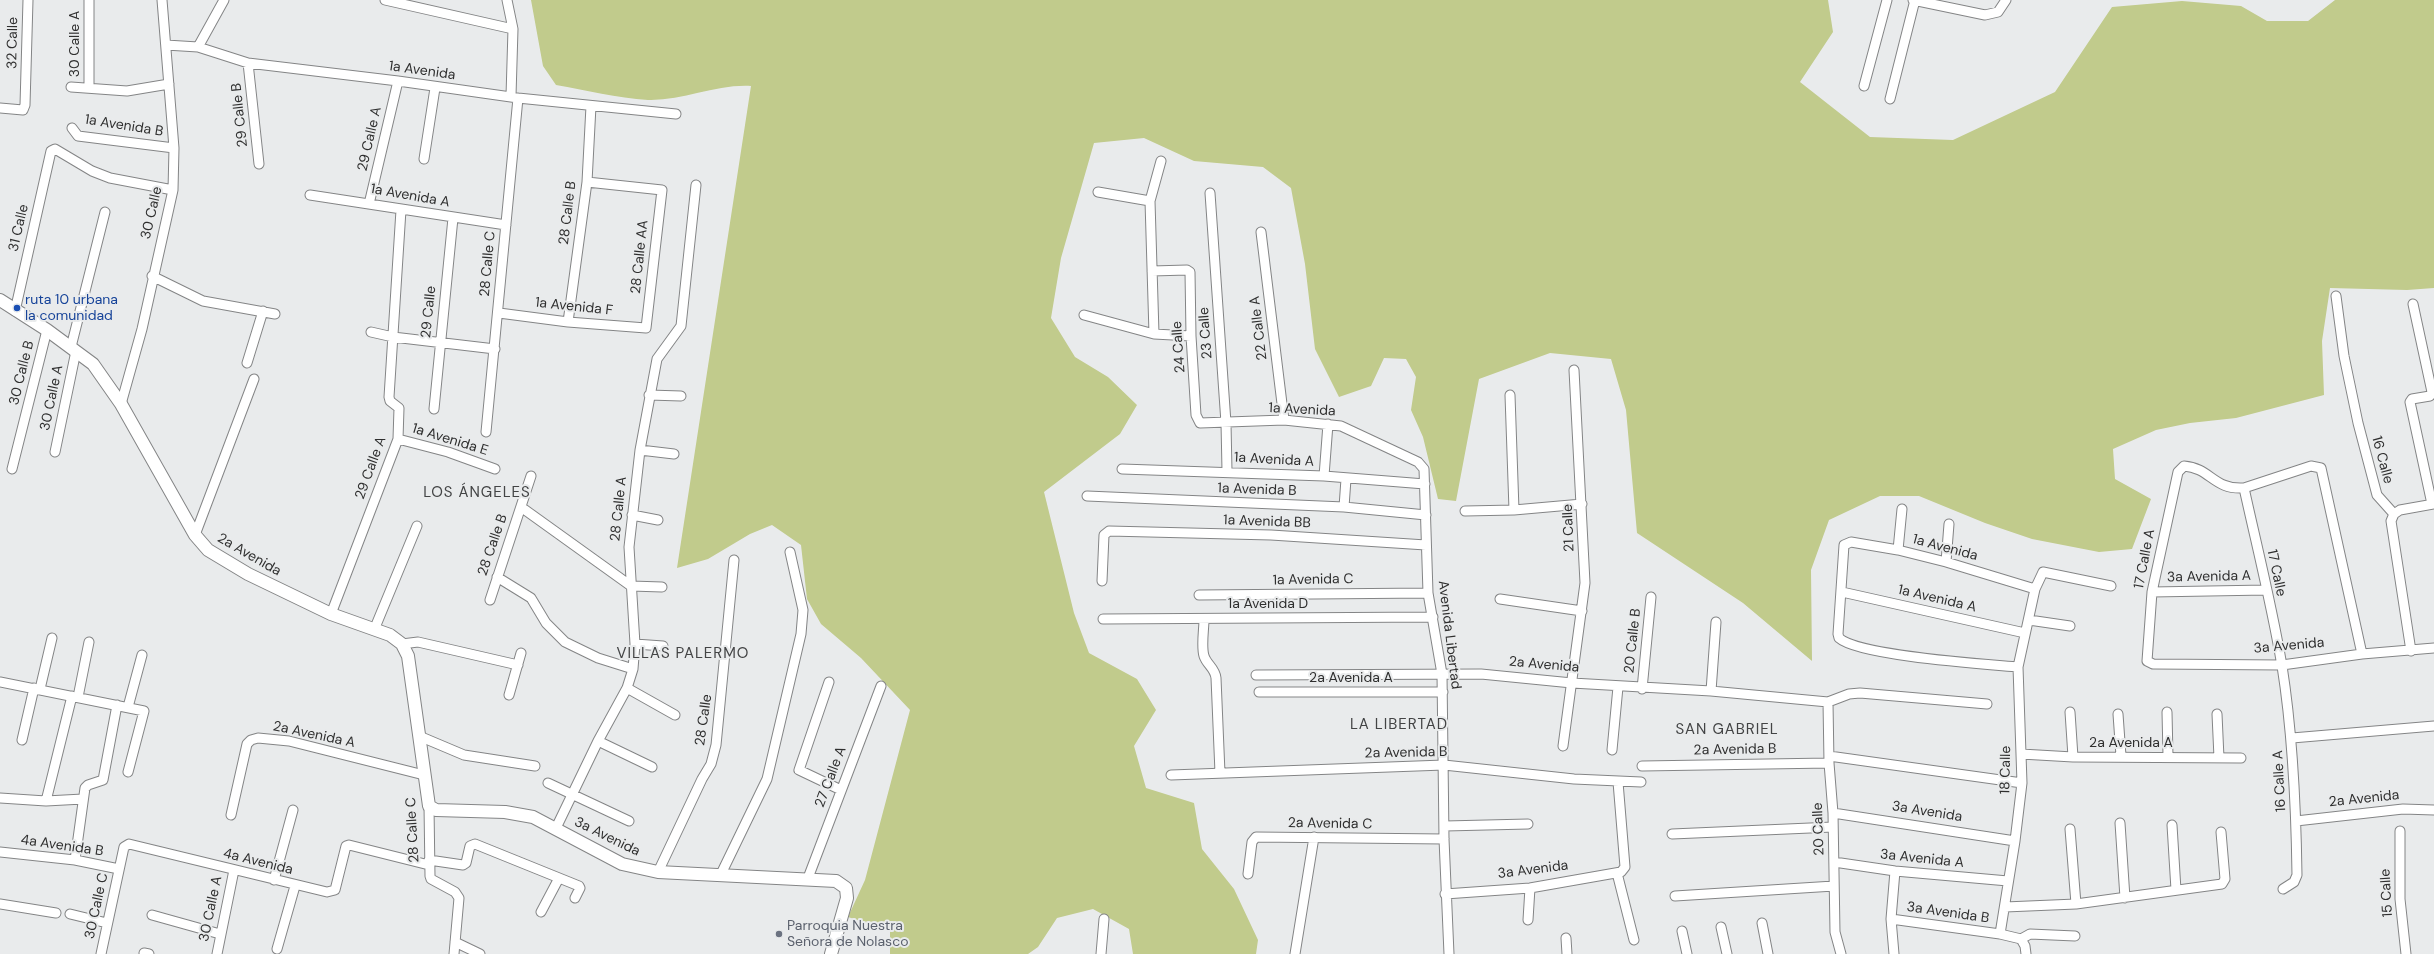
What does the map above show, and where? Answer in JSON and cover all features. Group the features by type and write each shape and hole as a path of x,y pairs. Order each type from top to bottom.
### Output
{"street":[{"name":"32 Calle","path":"0,108 23,110 25,105 28,0"},
{"name":"30 Calle A","path":"88,88 89,0"},
{"name":"30 Calle","path":"121,404 142,329 152,276 173,190 174,148 162,0"},
{"path":"198,47 224,0"},
{"path":"385,0 513,29"},
{"name":"28 Calle C","path":"486,432 499,313 515,97 513,29 507,0"},
{"path":"1864,86 1887,0"},
{"path":"1890,99 1914,0 1985,15 1998,12 2006,0"},
{"name":"1a Avenida","path":"166,44 198,47 248,64 398,81 435,88 676,114"},
{"name":"29 Calle B","path":"248,64 259,164"},
{"name":"29 Calle A","path":"369,204 398,81"},
{"path":"72,87 127,91 169,84"},
{"path":"424,159 435,88"},
{"name":"28 Calle B","path":"568,322 587,182 591,106"},
{"name":"1a Avenida B","path":"72,128 78,136 174,148"},
{"name":"31 Calle","path":"15,311 51,151 55,149 92,171 110,178 173,190"},
{"path":"1154,334 1150,201 1161,161"},
{"name":"28 Calle AA","path":"587,182 662,190 646,328"},
{"name":"28 Calle A","path":"556,828 598,741 627,688 633,669 635,644 629,547 640,450 649,395 657,359 681,326 696,185"},
{"path":"1098,192 1150,201"},
{"name":"23 Calle","path":"1210,193 1226,423 1227,471"},
{"name":"1a Avenida A","path":"310,195 506,225"},
{"name":"29 Calle A","path":"331,614 398,439 399,408 390,401 389,397 402,210"},
{"name":"30 Calle A","path":"55,452 74,349 105,212"},
{"name":"29 Calle","path":"434,409 453,218"},
{"name":"22 Calle A","path":"1261,232 1284,420"},
{"name":"24 Calle","path":"1152,271 1187,270 1190,272 1191,336 1197,420"},
{"path":"152,276 203,301 275,314"},
{"name":"16 Calle","path":"2336,296 2344,356 2358,423 2377,495 2394,514"},
{"name":"2a Avenida","path":"0,300 15,311 47,330 93,364 121,404 195,536 208,550 248,574 331,614 390,635 402,644"},
{"path":"2411,651 2391,521 2394,514 2400,510 2433,504 2410,402 2412,399 2430,396 2432,392 2413,304"},
{"path":"247,363 263,311"},
{"name":"1a Avenida F","path":"499,313 568,322 646,328"},
{"path":"1084,316 1154,334 1191,336"},
{"name":"30 Calle B","path":"12,469 47,330"},
{"path":"371,332 393,337 495,349"},
{"name":"21 Calle","path":"1563,746 1585,583 1574,370"},
{"path":"195,536 254,379"},
{"path":"649,395 681,396"},
{"path":"1510,395 1514,510"},
{"name":"1a Avenida","path":"1197,420 1200,423 1284,420 1328,424 1347,428 1421,465"},
{"path":"1324,476 1328,424"},
{"name":"1a Avenida E","path":"398,439 448,452 495,468"},
{"path":"640,450 674,454"},
{"name":"Avenida Libertad","path":"1421,465 1425,474 1426,484 1428,593 1442,674 1444,840 1450,954"},
{"name":"17 Calle A","path":"2147,661 2152,592 2175,480 2178,472 2184,466 2193,466 2222,486 2244,488"},
{"path":"2244,488 2316,466 2323,472 2362,654"},
{"name":"1a Avenida A","path":"1122,469 1227,471 1324,476 1346,479 1426,484"},
{"name":"28 Calle B","path":"490,600 531,476"},
{"path":"1344,507 1346,479"},
{"name":"17 Calle","path":"2244,488 2282,665"},
{"name":"1a Avenida B","path":"1087,496 1344,507 1426,515"},
{"path":"1465,511 1514,510 1582,504"},
{"path":"521,506 631,586 662,587"},
{"path":"1898,550 1902,509"},
{"path":"632,515 658,520"},
{"path":"1946,562 1949,524"},
{"path":"374,630 417,526"},
{"name":"1a Avenida BB","path":"1102,581 1106,532 1270,535 1426,545"},
{"name":"1a Avenida","path":"1842,592 1844,545 1847,542 1898,550 1946,562 2035,589"},
{"path":"721,874 767,778 801,634 803,610 790,552"},
{"name":"28 Calle","path":"658,872 702,779 711,764 716,745 734,560"},
{"name":"18 Calle","path":"2000,934 2015,841 2022,783 2018,667 2035,589 2043,572 2111,586"},
{"path":"497,577 531,598 546,623 565,642 585,652 633,669"},
{"name":"3a Avenida A","path":"2152,592 2266,590"},
{"path":"1842,592 1839,638 1847,644 1871,650 2018,667"},
{"name":"1a Avenida A","path":"1842,592 2025,633"},
{"name":"1a Avenida C","path":"1198,595 1428,593"},
{"name":"20 Calle B","path":"1642,689 1651,597"},
{"path":"1500,599 1582,611"},
{"name":"1a Avenida D","path":"1103,619 1433,617"},
{"path":"1204,618 1203,653 1207,662 1214,669 1216,678 1220,773"},
{"path":"2029,620 2070,626"},
{"path":"1711,691 1716,622"},
{"path":"22,740 52,638"},
{"path":"46,802 89,642"},
{"path":"402,644 418,642 518,665"},
{"name":"28 Calle C","path":"402,644 408,656 429,806 429,862 432,879 455,892 459,898 454,954"},
{"path":"635,644 662,646"},
{"name":"3a Avenida","path":"2147,661 2153,664 2282,665 2362,654 2434,648"},
{"path":"509,695 521,653"},
{"path":"128,707 142,655"},
{"name":"16 Calle A","path":"2282,665 2292,738 2297,875 2294,882 2283,889"},
{"name":"2a Avenida","path":"1256,675 1481,674 1642,689 1711,691 1828,702"},
{"path":"0,682 144,710 128,772"},
{"path":"829,682 799,770 842,790"},
{"name":"27 Calle A","path":"808,878 881,686"},
{"path":"1612,750 1618,687"},
{"path":"627,688 676,715"},
{"name":"2a Avenida A","path":"1259,692 1443,692"},
{"path":"1828,702 1849,694 1860,693 1987,704"},
{"name":"20 Calle","path":"1828,702 1829,759 1833,813 1835,932 1840,954"},
{"path":"75,860 85,788 88,785 103,780 118,705"},
{"path":"2070,712 2072,757"},
{"path":"2167,712 2168,756"},
{"path":"2118,714 2121,756"},
{"path":"2217,714 2219,758"},
{"path":"2292,738 2434,726"},
{"path":"419,736 464,755 536,766"},
{"name":"2a Avenida A","path":"231,815 247,744 251,740 258,738 289,741 424,775"},
{"path":"598,741 652,767"},
{"name":"2a Avenida A","path":"2021,754 2072,757 2168,756 2241,758"},
{"name":"2a Avenida B","path":"1642,766 1829,759 2022,783"},
{"name":"2a Avenida B","path":"1172,775 1444,765 1618,782 1641,782"},
{"path":"1618,782 1624,867 1620,871 1634,940"},
{"path":"548,783 572,793 628,822"},
{"path":"0,798 46,802 83,799"},
{"name":"3a Avenida","path":"429,806 436,810 505,812 533,817 622,864 658,872 808,878 836,881 846,888 847,898 831,954"},
{"name":"2a Avenida","path":"2296,821 2402,809 2434,810"},
{"path":"274,880 294,810"},
{"name":"3a Avenida","path":"1833,813 2015,841"},
{"path":"2120,823 2125,898"},
{"path":"1445,826 1528,824"},
{"path":"2172,825 2176,890"},
{"path":"1672,834 1833,827"},
{"path":"2070,829 2076,904"},
{"name":"15 Calle","path":"2400,830 2400,899 2406,954"},
{"path":"2005,907 2076,904 2125,898 2224,882 2221,832"},
{"path":"1295,954 1314,837"},
{"name":"2a Avenida C","path":"1248,874 1253,838 1314,837 1444,840"},
{"name":"4a Avenida","path":"129,844 136,844 295,886 327,892 336,890 346,846 354,845 429,862"},
{"name":"30 Calle C","path":"101,954 124,847 129,844"},
{"path":"429,862 463,865 466,863 470,846 475,844 580,886 575,898"},
{"name":"4a Avenida B","path":"0,852 75,860 119,869"},
{"name":"3a Avenida A","path":"1834,862 1895,871 2008,881"},
{"name":"30 Calle A","path":"217,954 234,870"},
{"name":"3a Avenida","path":"1446,894 1530,888 1620,871"},
{"path":"1894,954 1891,919 1895,871"},
{"path":"541,912 559,878"},
{"path":"277,949 295,886"},
{"path":"1675,896 1834,886"},
{"path":"1528,920 1530,888"},
{"path":"0,904 56,913"},
{"path":"70,914 107,924"},
{"path":"152,915 220,934"},
{"path":"1101,954 1104,919"},
{"name":"3a Avenida B","path":"1891,919 2000,934"},
{"path":"1762,923 1768,954"},
{"path":"1721,927 1727,954"},
{"path":"1682,931 1687,954"},
{"path":"2000,934 2021,940 2025,946 2026,954"},
{"path":"2021,940 2030,934 2075,936"},
{"path":"1566,938 1567,954"},
{"path":"455,942 480,954"}],"green space":[{"path":"531,0 1828,0 1833,32 1800,82 1870,137 1953,140 2055,92 2112,7 2182,1 2241,6 2267,21 2308,21 2335,0 2434,0 2434,288 2407,290 2330,288 2322,341 2324,395 2236,418 2190,423 2156,430 2113,449 2115,479 2151,499 2132,549 2099,552 2032,539 1985,523 1919,496 1880,496 1829,520 1811,570 1812,661 1743,603 1637,533 1626,410 1611,359 1550,353 1479,379 1456,501 1438,499 1423,437 1411,410 1416,377 1406,359 1384,358 1371,386 1339,397 1315,349 1305,264 1291,188 1263,167 1194,161 1144,138 1094,143 1061,258 1051,318 1075,357 1108,377 1137,405 1120,434 1044,492 1074,613 1089,653 1137,679 1156,710 1134,746 1146,788 1194,803 1202,849 1234,889 1258,940 1256,954 1133,954 1129,929 1093,909 1057,918 1038,947 1028,954 890,954 890,931 848,917 865,880 910,710 861,658 821,624 807,599 801,545 772,525 750,534 708,559 677,568 751,86 725,87 674,98 648,100 613,96 556,85 543,66"}],"place":[{"name":"ruta 10 urbana la comunidad","path":"17,308"},
{"name":"Parroquia Nuestra Señora de Nolasco","path":"779,934"}],"district":[{"name":"LOS ÁNGELES","path":"477,493"},
{"name":"VILLAS PALERMO","path":"683,654"},
{"name":"LA LIBERTAD","path":"1399,725"},
{"name":"SAN GABRIEL","path":"1727,730"}]}
